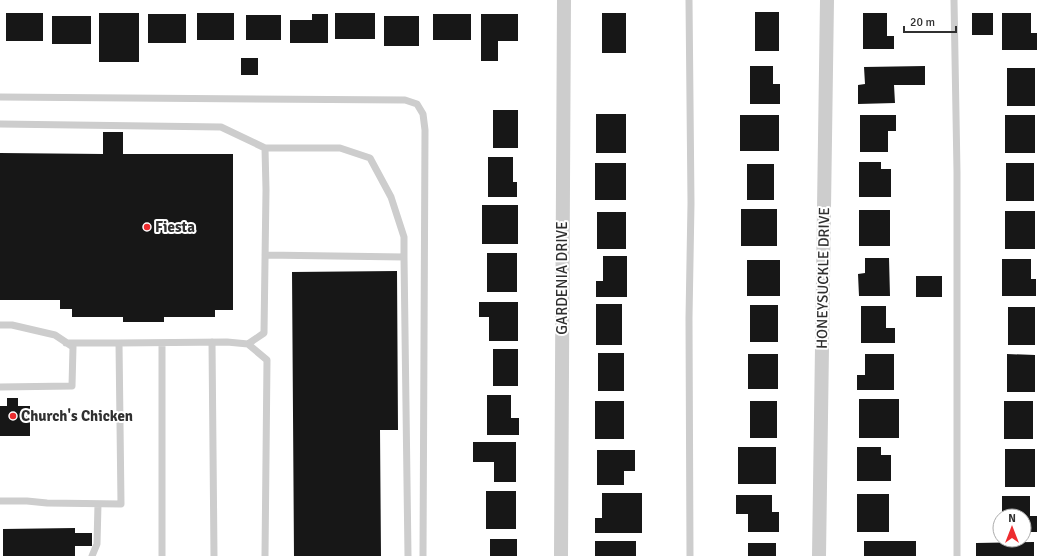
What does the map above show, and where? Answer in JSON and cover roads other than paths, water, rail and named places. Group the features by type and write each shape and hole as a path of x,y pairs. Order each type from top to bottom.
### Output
{"street":[{"name":"GARDENIA DRIVE","path":"561,556 564,0"},
{"name":"HONEYSUCKLE DRIVE","path":"819,556 827,0"}],"lane":[{"path":"689,0 691,203 689,318 690,556"},
{"path":"954,0 957,172 957,556"},
{"path":"0,97 405,100 417,104 423,114 425,130 423,556"},
{"path":"0,124 221,127 265,148 340,148 370,158 391,196 404,237 408,556"},
{"path":"248,344 264,333 265,148"},
{"path":"265,255 404,257"},
{"path":"0,325 12,325 55,335 73,347 72,386 0,387"},
{"path":"212,342 214,556"},
{"path":"66,343 212,342 248,344 267,360 265,556"},
{"path":"0,501 26,500 46,503 121,504 119,343"},
{"path":"162,343 162,556"},
{"path":"92,556 97,544 98,504"}],"place":[{"name":"Fiesta","path":"147,227"},
{"name":"Church's Chicken","path":"13,416"}]}
